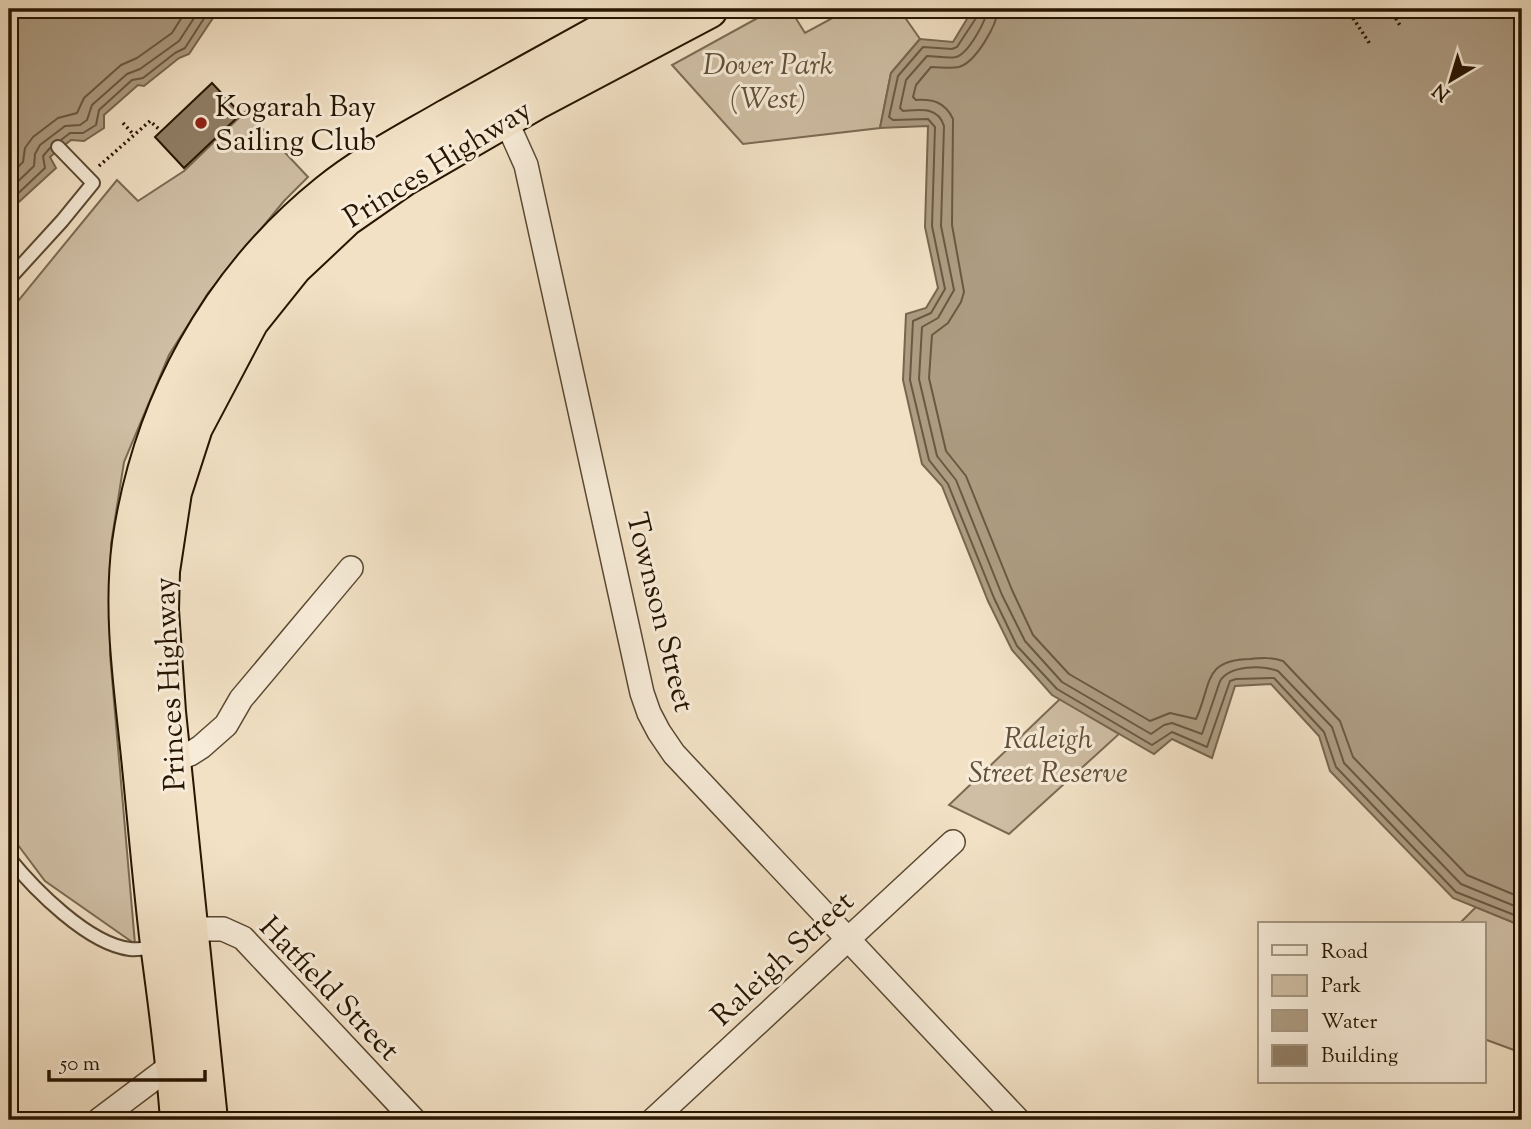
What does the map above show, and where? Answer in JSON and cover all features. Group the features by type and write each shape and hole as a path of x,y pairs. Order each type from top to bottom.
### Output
{"highway":[{"name":"Princes Highway","path":"208,1120 175,938 132,671 129,588 132,545 146,476 159,433 188,365 228,299 276,240 330,192 360,170 432,128 646,9"},
{"name":"Princes Highway","path":"180,1120 176,1062 172,761 159,610 160,571 172,492 184,452 205,401 249,321 293,266 315,243 375,195 502,119 708,9"}],"street":[{"name":"Townson Street","path":"502,119 526,165 642,693 649,713 674,754 1018,1120"},
{"path":"172,761 201,747 226,725 242,699 351,568"},
{"name":"Raleigh Street","path":"653,1120 953,842"},
{"name":"Hatfield Street","path":"175,938 223,929 243,938 414,1120"},
{"path":"99,1120 176,1062"}],"lane":[{"path":"9,279 93,183 58,147"},
{"path":"9,858 28,881 57,908 100,939 130,949 175,938"}],"path":[{"path":"1347,9 1370,44"},
{"path":"1353,19 1368,9"},
{"path":"1390,9 1401,27"},
{"path":"87,176 150,121 161,131"},
{"path":"123,123 134,135"}],"green space":[{"name":"Dover Park (West)","path":"774,9 790,9 805,33 849,9 899,9 920,39 891,73 880,128 743,144 672,65"},
{"path":"246,111 308,177 284,201 208,293 169,355 124,462 111,544 110,655 135,944 45,881 9,833 9,312 117,180 138,201 184,171"},
{"name":"Raleigh Street Reserve","path":"1060,699 1119,734 1009,834 949,805"},
{"path":"1476,907 1522,926 1522,1053 1486,1040 1486,922 1461,922"}],"water":[{"path":"9,9 219,9 189,54 179,58 144,86 138,85 104,115 104,128 84,141 71,140 50,157 56,168 9,211"},
{"path":"973,9 1522,9 1522,926 1453,898 1330,771 1319,736 1271,684 1235,686 1212,758 1172,739 1154,754 1052,695 1012,650 988,601 942,486 922,464 903,380 906,314 926,308 938,288 925,227 928,126 880,128 891,73 920,39 953,42"}],"building":[{"name":"Kogarah Bay Sailing Club","path":"212,83 241,114 184,168 155,137"}],"place":[{"name":"Kogarah Bay Sailing Club","path":"201,123"}]}
